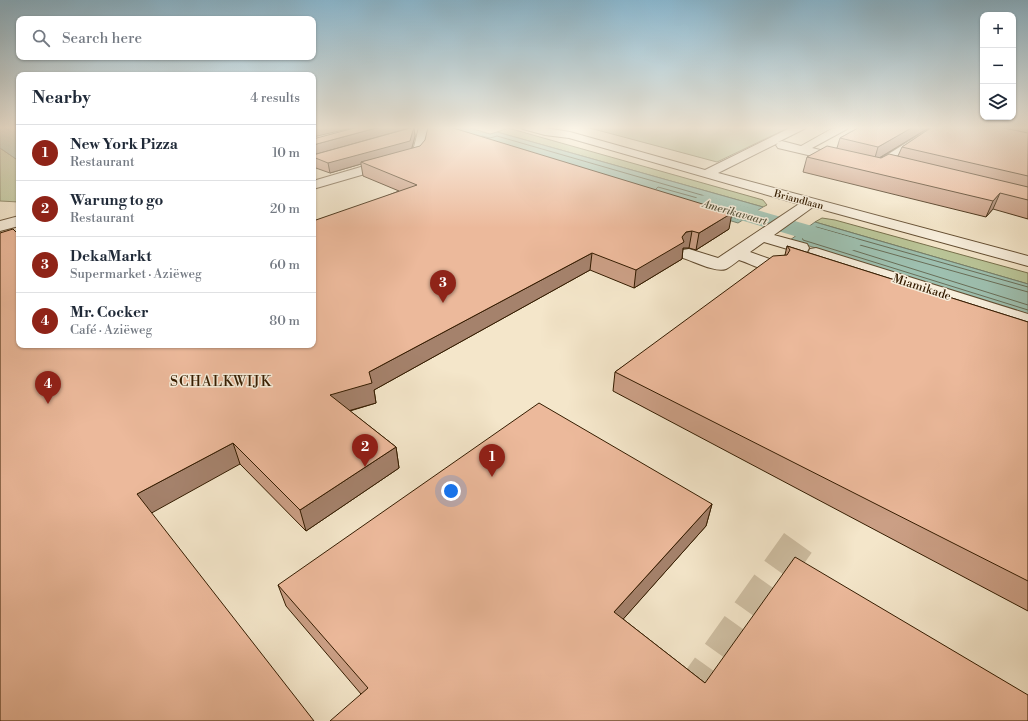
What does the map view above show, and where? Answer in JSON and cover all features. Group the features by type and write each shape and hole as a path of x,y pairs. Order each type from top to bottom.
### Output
{"street":[{"path":"347,176 353,161"},
{"path":"373,168 376,161"},
{"path":"316,184 399,161"},
{"name":"Briandlaan","path":"659,161 1028,261"},
{"path":"706,174 733,161"},
{"path":"849,161 876,167 886,161"},
{"path":"882,163 904,168"},
{"path":"689,254 720,265 811,202"},
{"path":"0,226 16,222"},
{"path":"0,232 16,230"},
{"name":"Miamikade","path":"763,235 1028,320"},
{"path":"736,254 775,267"}],"shaded area":[{"path":"0,161 16,161 16,202 0,201"},
{"path":"599,161 624,161 763,200 767,205 763,207"},
{"path":"822,218 835,220 1028,273 1028,284 815,222"}],"water":[{"path":"535,161 599,161 763,207 738,223"},
{"path":"815,222 1028,284 1028,314 790,240"}],"building":[{"path":"322,161 337,161 328,163"},
{"path":"366,161 560,161 732,213 699,233 692,231 686,232 682,237 684,242 636,270 592,253 369,372 372,383 330,395 396,447 300,510 233,443 137,494 314,721 0,721 0,233 13,229 16,232 16,348 316,348 316,220 417,185 361,162"},
{"path":"822,161 917,161 1028,187 1028,200 1000,193 993,201"},
{"path":"961,161 1028,161 1028,176"},
{"path":"787,246 1028,322 1028,581 615,372 773,256 787,255 790,250"},
{"path":"539,403 712,504 614,612 705,683 795,557 1028,695 1028,721 330,721 368,688 278,585"}],"waterway":[{"name":"Amerikavaart","path":"705,202 848,244"}],"tunnel":[{"path":"689,695 800,540"}],"place":[{"name":"DekaMarkt","path":"443,303"},
{"name":"Mr. Cocker","path":"48,404"},
{"name":"Warung to go","path":"365,467"},
{"name":"New York Pizza","path":"492,477"}],"district":[{"name":"SCHALKWIJK","path":"221,381"}]}
